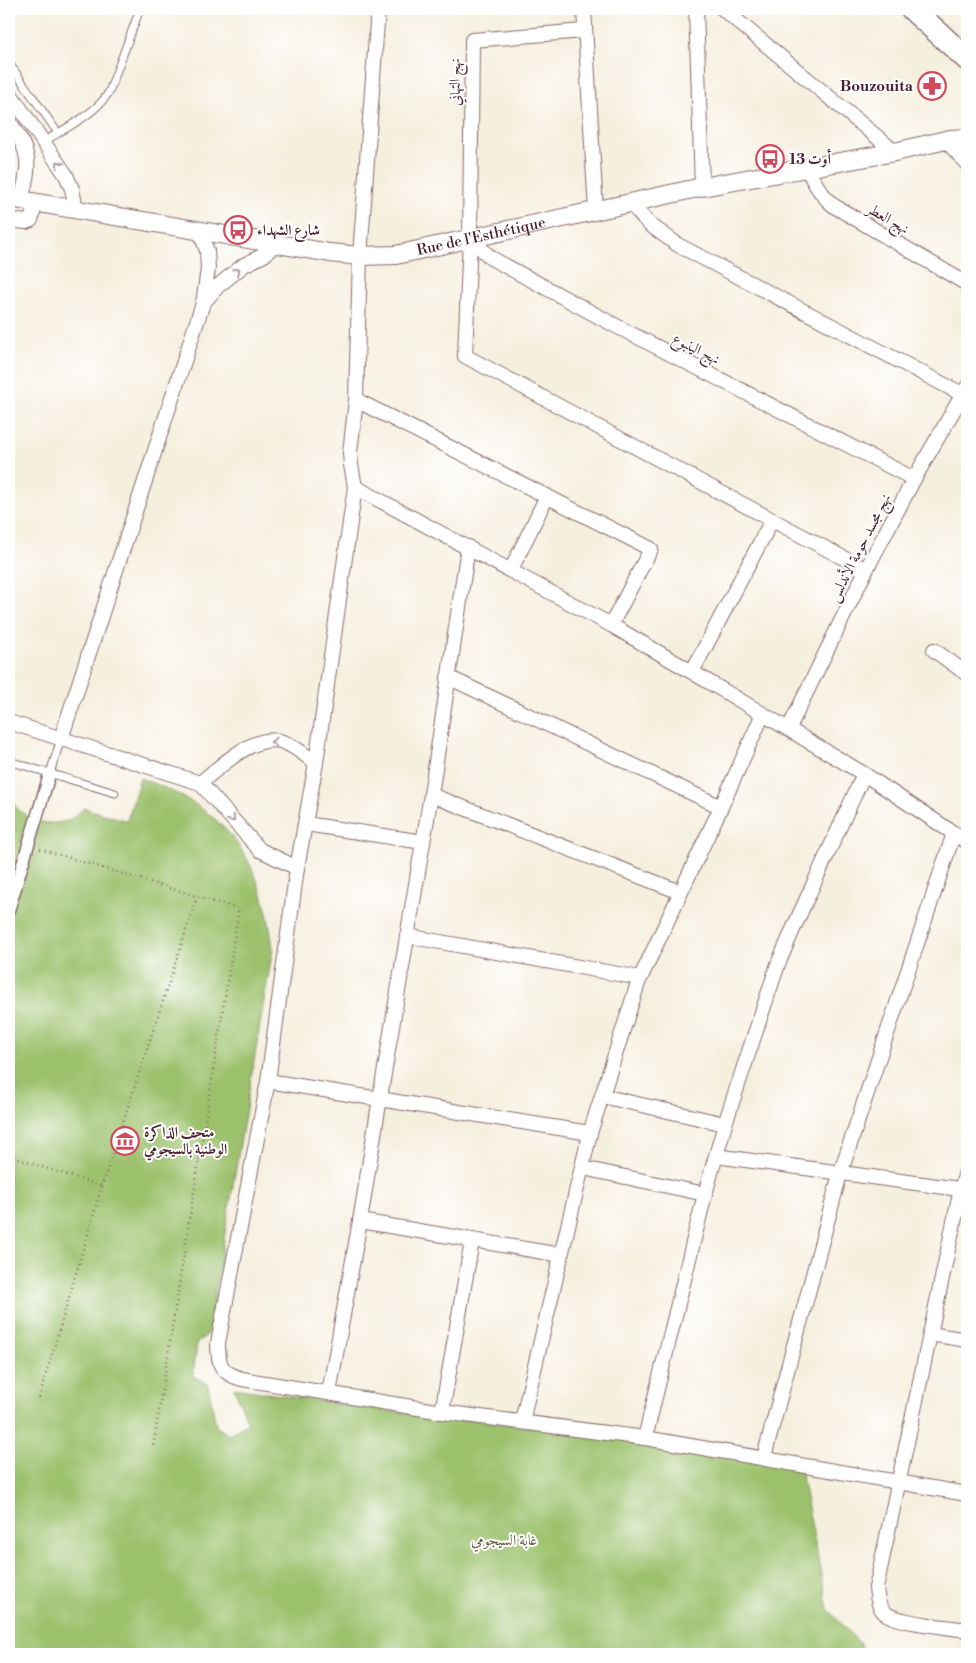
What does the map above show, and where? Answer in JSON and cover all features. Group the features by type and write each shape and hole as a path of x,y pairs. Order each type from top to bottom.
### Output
{"main road":[{"path":"912,9 967,59"},
{"path":"933,27 967,48"}],"street":[{"path":"378,9 360,256 356,400 350,453 356,487 316,763 297,868 268,1081 218,1343 218,1357 222,1367 230,1376 242,1379 442,1412 645,1438 967,1494"},
{"path":"584,9 596,211"},
{"path":"696,9 702,187"},
{"path":"723,9 895,152"},
{"name":"نهج التهاني","path":"470,238 472,40 584,31"},
{"path":"9,92 66,175 72,189 76,209"},
{"path":"9,121 25,149 28,165 22,200 31,220 26,222 9,220"},
{"name":"Rue de l'Esthétique","path":"22,200 275,244 360,256 396,255 702,187 895,152 954,139 967,130"},
{"path":"954,139 967,164"},
{"name":"نهج العطر","path":"807,168 824,198 834,206 967,284"},
{"path":"631,204 649,224 678,245 965,391"},
{"path":"62,739 203,303 208,269 207,251 200,231"},
{"path":"470,238 465,356 866,570"},
{"name":"نهج الينبوع","path":"470,238 492,258 618,327 914,479"},
{"path":"203,303 218,286 244,265 264,255 275,244"},
{"name":"نهج مجسد حومة الأندلس","path":"789,728 866,570 914,479 965,391"},
{"path":"356,400 652,549 611,625"},
{"path":"356,487 611,625 789,728 864,774 967,842"},
{"path":"511,570 547,496"},
{"path":"692,672 772,520"},
{"path":"328,1393 360,1220 431,795 468,547"},
{"path":"934,650 967,674"},
{"path":"448,678 721,807"},
{"path":"522,1422 590,1133 640,978 763,714"},
{"path":"9,722 200,783 260,850 297,868"},
{"path":"200,783 251,745 271,740 284,742 316,763"},
{"path":"9,909 50,773"},
{"path":"645,1438 705,1194 725,1124 778,964 864,774"},
{"path":"431,795 680,892"},
{"path":"306,824 423,842"},
{"path":"764,1458 840,1174 954,834"},
{"path":"407,936 640,978"},
{"path":"268,1081 590,1133"},
{"path":"602,1096 725,1124"},
{"path":"716,1156 964,1189"},
{"path":"583,1168 705,1194"},
{"path":"967,1170 876,1588 877,1601 884,1613 905,1620 967,1630"},
{"path":"360,1220 561,1255"},
{"path":"442,1412 472,1241"},
{"path":"930,1334 967,1340"}],"lane":[{"path":"44,142 92,112 102,103 109,92 140,9"},
{"path":"9,63 58,133"},
{"path":"50,773 62,739"},
{"path":"9,761 115,793"}],"path":[{"path":"9,839 239,909 153,1448"},
{"path":"39,1398 102,1186 198,897"},
{"path":"9,1156 102,1186"}],"green space":[{"name":"متحف الذاكرة الوطنية بالسيجومي","path":"140,778 170,790 201,808 219,823 234,840 247,858 264,900 273,948 208,1334 197,1343 193,1376 208,1384 216,1426 228,1435 248,1423 234,1388 365,1408 798,1457 828,1609 869,1654 9,1654 9,797 20,811 35,820 43,822 52,823 69,820 84,808 127,821"}],"place":[{"name":"Bouzouita","path":"932,86"},
{"name":"13 أوت","path":"770,159"},
{"name":"شارع الشهداء","path":"238,230"},
{"name":"متحف الذاكرة الوطنية بالسيجومي","path":"125,1141"}],"park label":[{"name":"غابة السيجومي","path":"504,1540"}]}
